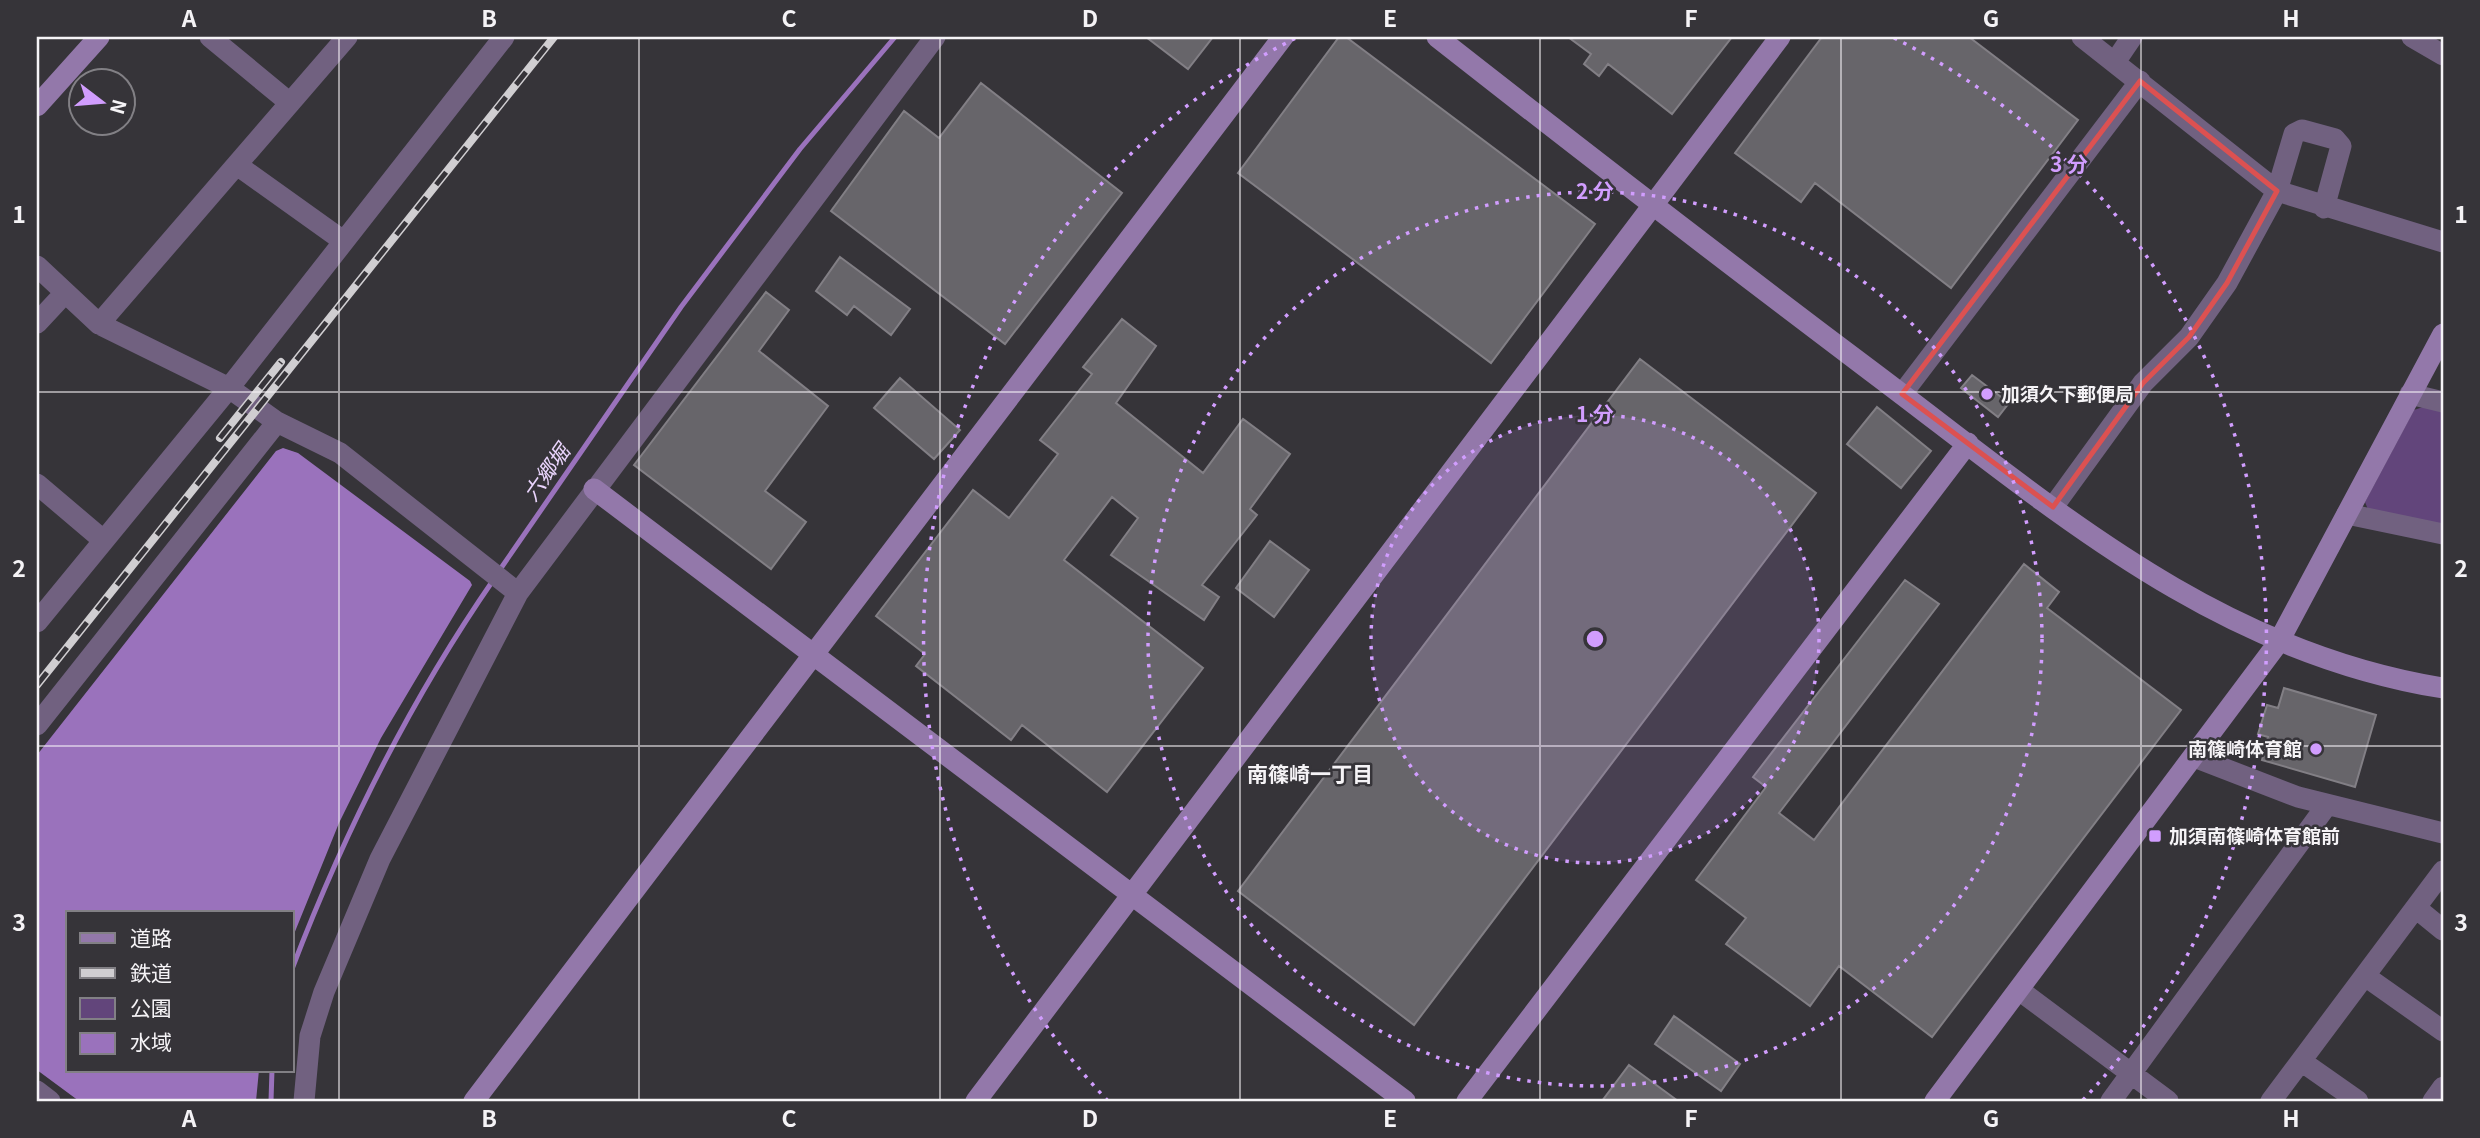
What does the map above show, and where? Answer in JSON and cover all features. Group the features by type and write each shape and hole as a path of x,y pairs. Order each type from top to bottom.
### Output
{"street":[{"path":"37,106 99,37"},
{"path":"210,37 290,103"},
{"path":"99,324 348,37"},
{"path":"304,1101 310,1036 324,992 380,859 518,593 935,37"},
{"path":"474,1101 1283,37"},
{"path":"1437,37 1650,204 2053,507 2162,584 2278,643 2362,669 2443,688"},
{"path":"976,1101 1650,204 1780,37"},
{"path":"2082,37 2277,191 2324,208 2443,242"},
{"path":"2115,62 2132,37"},
{"path":"2412,37 2443,55"},
{"path":"37,622 229,388 493,40"},
{"path":"1902,394 2140,81"},
{"path":"2053,507 2143,383 2197,326 2227,283 2277,191 2294,134 2302,130 2335,139 2341,146 2324,208"},
{"path":"237,165 342,240"},
{"path":"37,265 99,324 229,388 277,422 340,453 518,593"},
{"path":"37,323 64,293"},
{"path":"1935,1101 2278,643 2443,334"},
{"path":"2410,394 2443,402"},
{"path":"37,725 277,422"},
{"path":"1467,1101 1968,443"},
{"path":"37,484 103,540"},
{"path":"594,489 1405,1101"},
{"path":"2347,514 2443,534"},
{"path":"2194,757 2327,805 2443,833"},
{"path":"2111,1101 2129,1072 2327,805"},
{"path":"2271,1101 2443,871"},
{"path":"2416,908 2443,930"},
{"path":"2365,976 2443,1031"},
{"path":"2019,990 2168,1101"},
{"path":"2301,1060 2358,1101"},
{"path":"2433,1101 2443,1087"},
{"path":"37,1091 50,1101"}],"highlighted area":[{"path":"2140,81 2277,191 2227,283 2189,337 2143,383 2053,507 1902,394"}],"green space":[{"path":"2423,407 2443,412 2443,526 2369,512 2365,502 2414,410"}],"water":[{"path":"283,448 298,453 472,585 381,738 339,823 294,934 294,911 66,911 66,1072 259,1072 256,1101 79,1101 37,1070 37,755 276,451"}],"building":[{"path":"1146,37 1213,37 1188,69"},
{"path":"1339,37 1346,37 1595,224 1491,363 1238,173"},
{"path":"1568,37 1732,37 1672,114 1608,64 1599,76 1584,64 1591,54"},
{"path":"1822,37 1969,37 2078,120 1951,288 1815,183 1801,202 1735,153"},
{"path":"981,83 1122,193 1005,344 831,211 904,111 939,138"},
{"path":"840,257 910,309 891,335 854,306 847,315 816,291"},
{"path":"766,292 789,310 759,351 828,406 765,491 806,522 771,569 634,465"},
{"path":"1122,319 1156,346 1116,403 1203,473 1243,419 1290,454 1250,509 1257,515 1202,585 1219,597 1204,620 1111,555 1138,518 1112,497 1064,560 1203,668 1107,792 1022,725 1011,740 916,666 925,654 876,616 973,490 1009,518 1058,454 1040,440 1092,374 1083,367"},
{"path":"1640,359 1816,493 1414,1025 1238,891"},
{"path":"1972,375 2009,403 1998,417 1961,388"},
{"path":"900,378 960,430 934,459 874,408"},
{"path":"1877,407 1931,451 1901,488 1847,444"},
{"path":"1270,541 1309,570 1274,617 1236,588"},
{"path":"2024,564 2059,592 2047,608 2181,710 1932,1037 1839,966 1810,1006 1726,944 1746,918 1696,880 1766,787 1753,777 1905,580 1939,604 1779,813 1814,840"},
{"name":"南篠崎体育館","path":"2284,688 2376,715 2355,787 2262,760 2268,737 2258,734 2267,705 2278,708"},
{"path":"1674,1016 1740,1064 1721,1091 1655,1044"},
{"path":"1629,1065 1678,1101 1602,1101"}],"waterway":[{"name":"六郷堀","path":"499,571 681,307 800,149 895,37"},
{"name":"六郷堀","path":"294,964 334,868 381,768 435,671 494,579"},
{"name":"六郷堀","path":"271,1101 272,1072"}],"railway":[{"path":"37,685 554,37"},
{"path":"220,438 281,362"}],"place":[{"name":"加須久下郵便局","path":"1987,394"},
{"name":"南篠崎体育館","path":"2316,749"},
{"name":"加須南篠崎体育館前","path":"2155,836"}],"district":[{"name":"南篠崎一丁目","path":"1310,775"}]}
